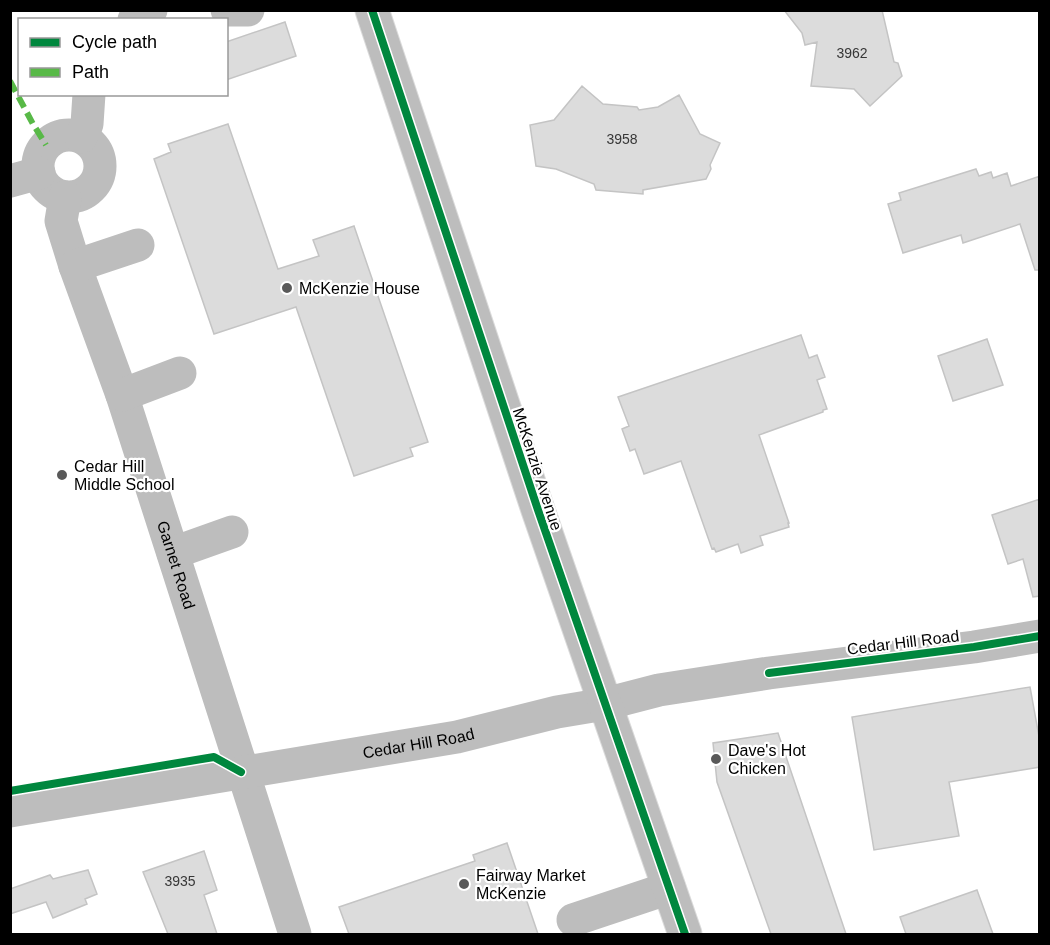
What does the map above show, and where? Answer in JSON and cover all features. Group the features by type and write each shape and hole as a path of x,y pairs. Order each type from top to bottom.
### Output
{"street":[{"path":"137,18 150,10"},
{"path":"227,10 248,10"},
{"name":"McKenzie Avenue","path":"372,10 538,510 685,934"},
{"path":"81,137 87,124 89,96"},
{"path":"72,134 81,137 90,142 96,150 100,169 98,179 84,193 75,197 65,197 48,189 42,182 25,177 38,163 40,153 46,145 62,135 72,134"},
{"name":"Garnet Road","path":"65,197 62,221 75,266 122,395 241,772 295,934"},
{"path":"75,266 138,245"},
{"path":"122,395 180,374"},
{"path":"173,553 232,532"},
{"name":"Cedar Hill Road","path":"10,811 457,737 556,712 605,704 659,690 1040,636"},
{"path":"573,920 669,888"}],"building":[{"path":"784,10 882,10 894,62 898,63 902,76 870,106 854,89 811,86 817,42 805,45 802,33"},
{"path":"285,22 296,56 228,79 228,41"},
{"path":"582,86 603,104 637,107 639,110 658,107 679,95 700,134 720,143 706,179 643,190 643,194 596,190 594,184 556,169 536,166 530,125 554,120"},
{"name":"McKenzie House","path":"228,124 278,269 319,256 313,240 354,226 428,442 410,448 413,456 354,476 296,307 214,334 154,159 171,152 168,144"},
{"path":"976,169 979,176 991,172 993,178 1007,173 1011,186 1040,176 1040,270 1035,270 1020,224 963,243 961,235 903,253 888,204 901,200 899,193"},
{"path":"801,335 809,358 817,355 825,377 817,380 827,409 759,435 789,527 760,536 763,545 741,553 738,544 716,552 714,548 712,549 681,461 644,474 635,449 630,451 622,429 629,426 618,397"},
{"path":"987,339 1003,385 953,401 938,356"},
{"path":"1040,499 1040,596 1033,597 1023,559 1008,564 992,515"},
{"path":"1030,687 1040,742 1040,767 949,782 959,836 874,850 852,717"},
{"path":"778,733 846,934 771,934 717,782 713,743"},
{"name":"Fairway Market McKenzie","path":"507,843 538,934 349,934 339,907 475,861 473,855"},
{"path":"204,851 217,890 204,895 217,934 168,934 143,872"},
{"path":"88,870 97,894 85,899 87,904 53,918 46,902 10,914 10,889 50,875 53,879"},
{"path":"977,890 993,934 906,934 900,917"}],"marked path":[{"path":"10,81 18,96"},
{"path":"18,96 46,145"}],"cycle path":[{"path":"372,10 538,510 685,934"},
{"path":"769,673 974,647 1040,636"},
{"path":"10,791 214,757 241,772"}],"place":[{"name":"McKenzie House","path":"287,288"},
{"name":"Cedar Hill Middle School","path":"62,475"},
{"name":"Dave's Hot Chicken","path":"716,759"},
{"name":"Fairway Market McKenzie","path":"464,884"}]}
